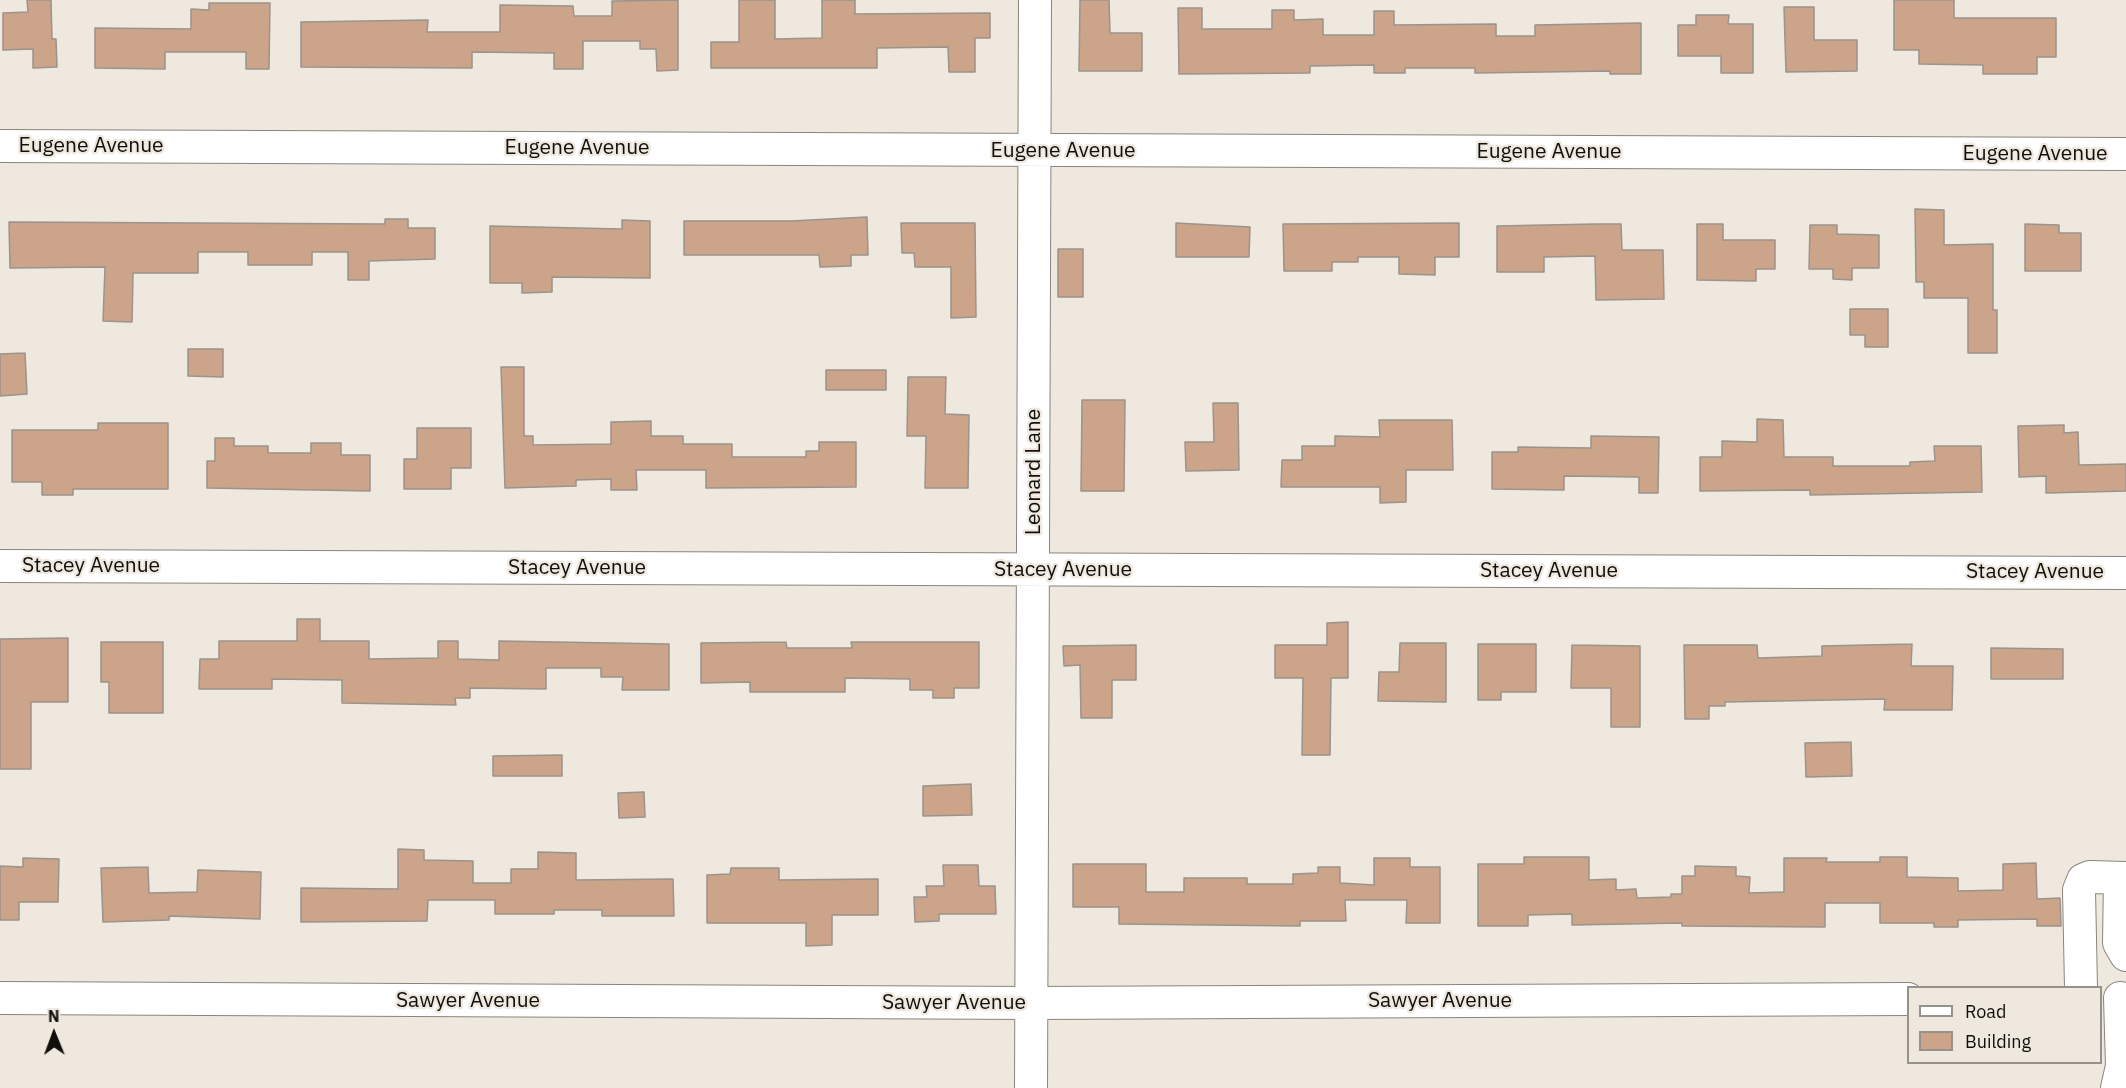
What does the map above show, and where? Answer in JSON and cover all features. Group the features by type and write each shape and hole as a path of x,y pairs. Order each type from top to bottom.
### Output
{"street":[{"name":"Leonard Lane","path":"1031,1088 1035,0"},
{"name":"Eugene Avenue","path":"0,146 2126,154"},
{"name":"Stacey Avenue","path":"0,566 2126,573"},
{"path":"2081,986 2079,890 2083,880 2090,877 2123,878 2119,943 2126,955"},
{"name":"Sawyer Avenue","path":"0,998 1033,1003 1907,999"},
{"path":"2115,998 2122,1074"}],"building":[{"path":"27,0 51,0 52,39 56,39 57,67 33,68 33,49 3,50 3,13 28,12"},
{"path":"678,0 678,70 657,71 656,49 640,49 640,41 583,41 583,69 554,69 554,53 472,52 472,68 301,67 301,22 428,20 427,32 500,32 500,5 573,6 574,16 612,16 612,1"},
{"path":"739,0 775,0 775,39 822,38 822,0 855,0 855,14 990,13 990,38 975,38 975,72 949,72 948,47 877,48 877,68 711,68 711,42 739,42"},
{"path":"1080,0 1109,0 1110,33 1142,33 1142,71 1079,71"},
{"path":"1894,0 1954,0 1954,18 2056,18 2056,57 2037,57 2037,74 1983,74 1983,65 1919,64 1919,50 1894,50"},
{"path":"209,3 270,3 269,69 246,69 246,52 165,52 165,69 95,68 95,28 191,29 191,9 209,10"},
{"path":"1784,7 1814,7 1814,40 1857,40 1857,71 1786,72"},
{"path":"1178,8 1202,8 1202,29 1272,29 1272,10 1294,10 1294,20 1323,19 1323,35 1374,35 1374,11 1394,11 1394,25 1496,24 1496,36 1535,36 1535,25 1641,23 1641,74 1610,74 1610,71 1475,73 1475,68 1405,68 1405,73 1374,73 1374,65 1310,66 1310,73 1179,74"},
{"path":"1696,15 1729,15 1728,24 1753,24 1753,73 1721,73 1721,56 1678,56 1678,25 1696,25"},
{"path":"1915,209 1944,210 1944,245 1993,244 1993,310 1997,310 1997,353 1968,353 1968,298 1924,298 1924,282 1916,282"},
{"path":"867,217 868,255 851,255 851,266 820,267 819,255 684,255 684,221 792,221"},
{"path":"385,219 408,219 408,228 435,228 435,259 369,261 369,280 348,280 348,252 312,252 312,265 248,265 248,252 198,252 198,273 133,273 132,322 103,321 105,267 10,268 9,222 385,224"},
{"path":"622,220 650,221 650,278 552,277 552,292 522,293 522,283 490,283 490,226 622,229"},
{"path":"901,223 975,223 976,317 951,318 951,267 915,267 914,253 902,253"},
{"path":"1176,223 1250,227 1249,257 1176,257"},
{"path":"1459,223 1459,257 1435,257 1435,275 1399,274 1399,257 1358,257 1358,262 1332,262 1332,271 1284,271 1283,224"},
{"path":"1621,224 1622,250 1663,250 1664,299 1596,300 1595,256 1544,257 1544,272 1497,272 1497,226"},
{"path":"1697,224 1723,224 1723,240 1775,240 1775,269 1756,269 1756,281 1697,280"},
{"path":"2025,224 2059,225 2059,233 2081,233 2081,271 2025,271"},
{"path":"1810,225 1837,225 1837,234 1879,235 1879,268 1852,268 1852,280 1833,279 1833,269 1809,269"},
{"path":"1058,249 1083,249 1083,297 1058,297"},
{"path":"1850,309 1888,309 1888,347 1865,347 1865,335 1850,335"},
{"path":"188,349 223,349 223,377 188,376"},
{"path":"25,353 27,394 0,396 0,354"},
{"path":"501,367 524,367 524,436 533,436 533,445 611,444 611,422 651,421 651,436 683,436 683,444 732,444 732,457 806,457 806,451 819,451 819,442 856,442 856,487 706,488 706,470 636,470 637,490 611,490 611,479 576,480 576,486 505,488"},
{"path":"826,370 886,370 886,390 826,390"},
{"path":"908,377 946,377 945,414 969,415 968,488 925,488 926,436 907,436"},
{"path":"1082,400 1125,400 1124,491 1081,491"},
{"path":"1213,403 1238,403 1239,470 1186,471 1185,442 1214,442"},
{"path":"1757,419 1783,420 1784,457 1833,457 1833,466 1910,466 1910,462 1935,461 1934,446 1981,446 1982,492 1810,495 1810,490 1700,491 1700,457 1722,457 1722,441 1757,442"},
{"path":"1379,420 1452,420 1453,470 1406,470 1406,502 1380,503 1380,487 1281,487 1282,460 1302,460 1302,446 1335,446 1335,436 1380,437"},
{"path":"98,423 168,423 168,489 73,489 73,495 42,495 42,482 12,482 12,430 98,430"},
{"path":"2064,425 2064,433 2078,432 2079,465 2126,464 2126,491 2046,493 2046,476 2019,477 2018,426"},
{"path":"417,428 471,428 471,468 451,468 451,489 404,489 404,459 417,459"},
{"path":"1591,436 1659,437 1658,493 1639,493 1639,477 1564,476 1564,490 1492,489 1492,452 1518,452 1518,447 1591,448"},
{"path":"215,438 234,438 234,446 268,446 268,453 311,453 311,443 341,443 341,455 370,455 370,491 207,488 207,461 215,461"},
{"path":"297,619 320,619 320,641 369,641 369,659 438,658 438,641 458,641 458,659 499,660 499,641 669,644 669,690 622,690 623,677 601,677 601,668 546,668 546,689 470,688 470,698 455,698 456,705 342,703 342,680 272,679 272,689 199,689 200,659 219,659 219,641 297,641"},
{"path":"1348,622 1348,678 1331,678 1330,755 1302,755 1303,678 1275,678 1275,645 1327,645 1327,623"},
{"path":"68,638 68,702 31,702 31,769 0,769 0,639"},
{"path":"101,642 163,642 163,713 109,713 109,682 101,682"},
{"path":"786,642 787,648 852,648 851,642 979,642 979,688 954,688 954,698 933,698 933,690 910,690 910,679 845,678 845,692 750,692 750,682 701,683 701,643"},
{"path":"1400,643 1446,643 1446,702 1378,701 1379,672 1399,672"},
{"path":"1478,644 1536,644 1536,692 1501,692 1501,700 1478,700"},
{"path":"1912,644 1911,666 1953,666 1952,710 1884,710 1885,699 1725,702 1725,706 1709,706 1709,719 1685,719 1684,645 1757,645 1758,658 1822,656 1822,646"},
{"path":"1136,645 1136,680 1112,680 1112,718 1081,718 1080,665 1064,666 1063,646"},
{"path":"1572,645 1640,646 1640,727 1611,727 1611,688 1571,688"},
{"path":"1991,648 2063,649 2063,679 1991,679"},
{"path":"1851,742 1852,776 1806,777 1805,743"},
{"path":"562,755 562,776 493,776 493,756"},
{"path":"971,784 972,815 923,816 923,786"},
{"path":"644,792 645,817 619,818 618,793"},
{"path":"398,849 424,850 424,860 473,861 473,883 511,883 511,869 538,869 538,852 576,853 576,880 673,879 674,916 602,916 602,910 554,910 554,914 495,914 495,900 428,900 427,921 301,922 301,888 398,889"},
{"path":"1524,857 1589,857 1589,880 1616,879 1616,890 1636,889 1637,898 1671,897 1671,894 1682,894 1682,876 1695,876 1695,866 1736,867 1736,876 1750,877 1749,893 1784,892 1784,858 1827,858 1826,862 1880,862 1880,857 1907,857 1907,877 1958,878 1958,891 2003,890 2003,864 2036,863 2037,899 2060,898 2061,926 2037,926 2037,919 1958,920 1958,927 1934,927 1934,923 1880,923 1880,903 1825,903 1825,927 1682,926 1682,923 1572,925 1572,914 1528,915 1528,926 1478,926 1478,864 1524,864"},
{"path":"23,858 59,859 58,902 19,902 19,920 0,920 0,866 23,867"},
{"path":"1374,858 1410,858 1410,867 1440,867 1440,923 1406,923 1407,900 1345,900 1346,921 1300,921 1300,926 1119,924 1119,907 1073,907 1073,864 1146,864 1146,892 1184,892 1184,878 1247,878 1247,884 1293,884 1293,874 1318,873 1318,867 1340,867 1340,883 1374,885"},
{"path":"943,865 978,865 979,886 995,886 996,914 939,914 939,921 915,922 914,897 927,897 926,886 944,886"},
{"path":"148,867 149,893 197,892 198,870 261,872 260,919 169,916 169,920 103,922 101,868"},
{"path":"731,868 779,868 779,880 878,879 878,915 832,915 832,945 806,946 806,923 707,923 707,875 730,874"}]}
